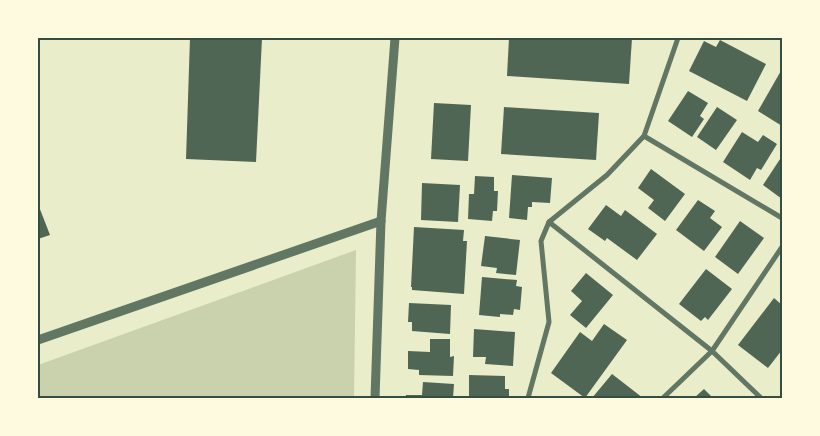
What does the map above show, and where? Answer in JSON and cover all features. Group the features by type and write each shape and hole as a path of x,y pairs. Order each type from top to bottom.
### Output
{"street":[{"path":"375,398 381,220 395,38"},
{"path":"528,398 549,322 541,241 549,222 607,175 644,136 678,38"},
{"path":"644,136 782,218"},
{"path":"38,340 381,220"},
{"path":"549,222 712,351 762,398"},
{"path":"663,398 712,351 782,247"}],"green space":[{"path":"356,250 354,398 38,398 38,365"}],"building":[{"path":"190,38 262,38 256,162 186,159"},
{"path":"509,38 632,38 629,84 507,76"},
{"path":"720,40 766,64 747,101 689,71 704,41 716,47"},
{"path":"782,69 782,126 758,111"},
{"path":"688,91 708,103 700,116 704,119 692,137 668,121"},
{"path":"434,103 471,105 468,161 431,159"},
{"path":"504,107 599,113 596,160 501,154"},
{"path":"717,107 737,120 716,150 697,137"},
{"path":"742,132 758,142 763,135 777,144 761,170 757,168 750,180 723,162"},
{"path":"782,156 782,199 763,185"},
{"path":"651,169 685,194 665,221 648,208 654,200 638,188"},
{"path":"512,175 552,178 550,203 532,202 532,207 528,207 527,220 509,218"},
{"path":"475,176 494,177 494,191 498,191 497,211 493,211 492,221 468,219 469,194 474,194"},
{"path":"422,183 460,185 458,222 421,220"},
{"path":"698,200 715,211 710,218 722,227 704,251 676,230"},
{"path":"38,204 50,235 38,239"},
{"path":"606,205 621,216 625,210 657,234 637,260 607,238 605,241 588,229"},
{"path":"740,221 764,238 738,274 715,257"},
{"path":"414,227 464,230 463,241 467,241 464,294 412,290"},
{"path":"485,236 520,240 516,275 496,273 497,268 481,266"},
{"path":"706,269 732,289 708,320 705,317 701,321 679,304"},
{"path":"586,273 613,295 586,328 570,315 582,301 571,291"},
{"path":"482,277 517,280 516,286 522,287 520,310 514,309 513,315 500,314 500,317 479,315"},
{"path":"774,298 782,305 782,350 768,368 738,345"},
{"path":"409,303 451,305 450,334 412,331 412,322 408,322"},
{"path":"604,324 627,340 585,398 551,373 580,332 592,341"},
{"path":"474,329 515,332 513,366 485,364 486,357 473,357"},
{"path":"430,339 450,339 450,357 454,356 453,376 419,375 419,370 408,369 408,351 430,352"},
{"path":"612,374 643,398 592,398"},
{"path":"469,375 505,376 505,389 509,389 509,398 469,398"},
{"path":"423,382 454,384 453,398 405,398 406,395 422,395"},
{"path":"704,389 713,398 694,398"}]}
